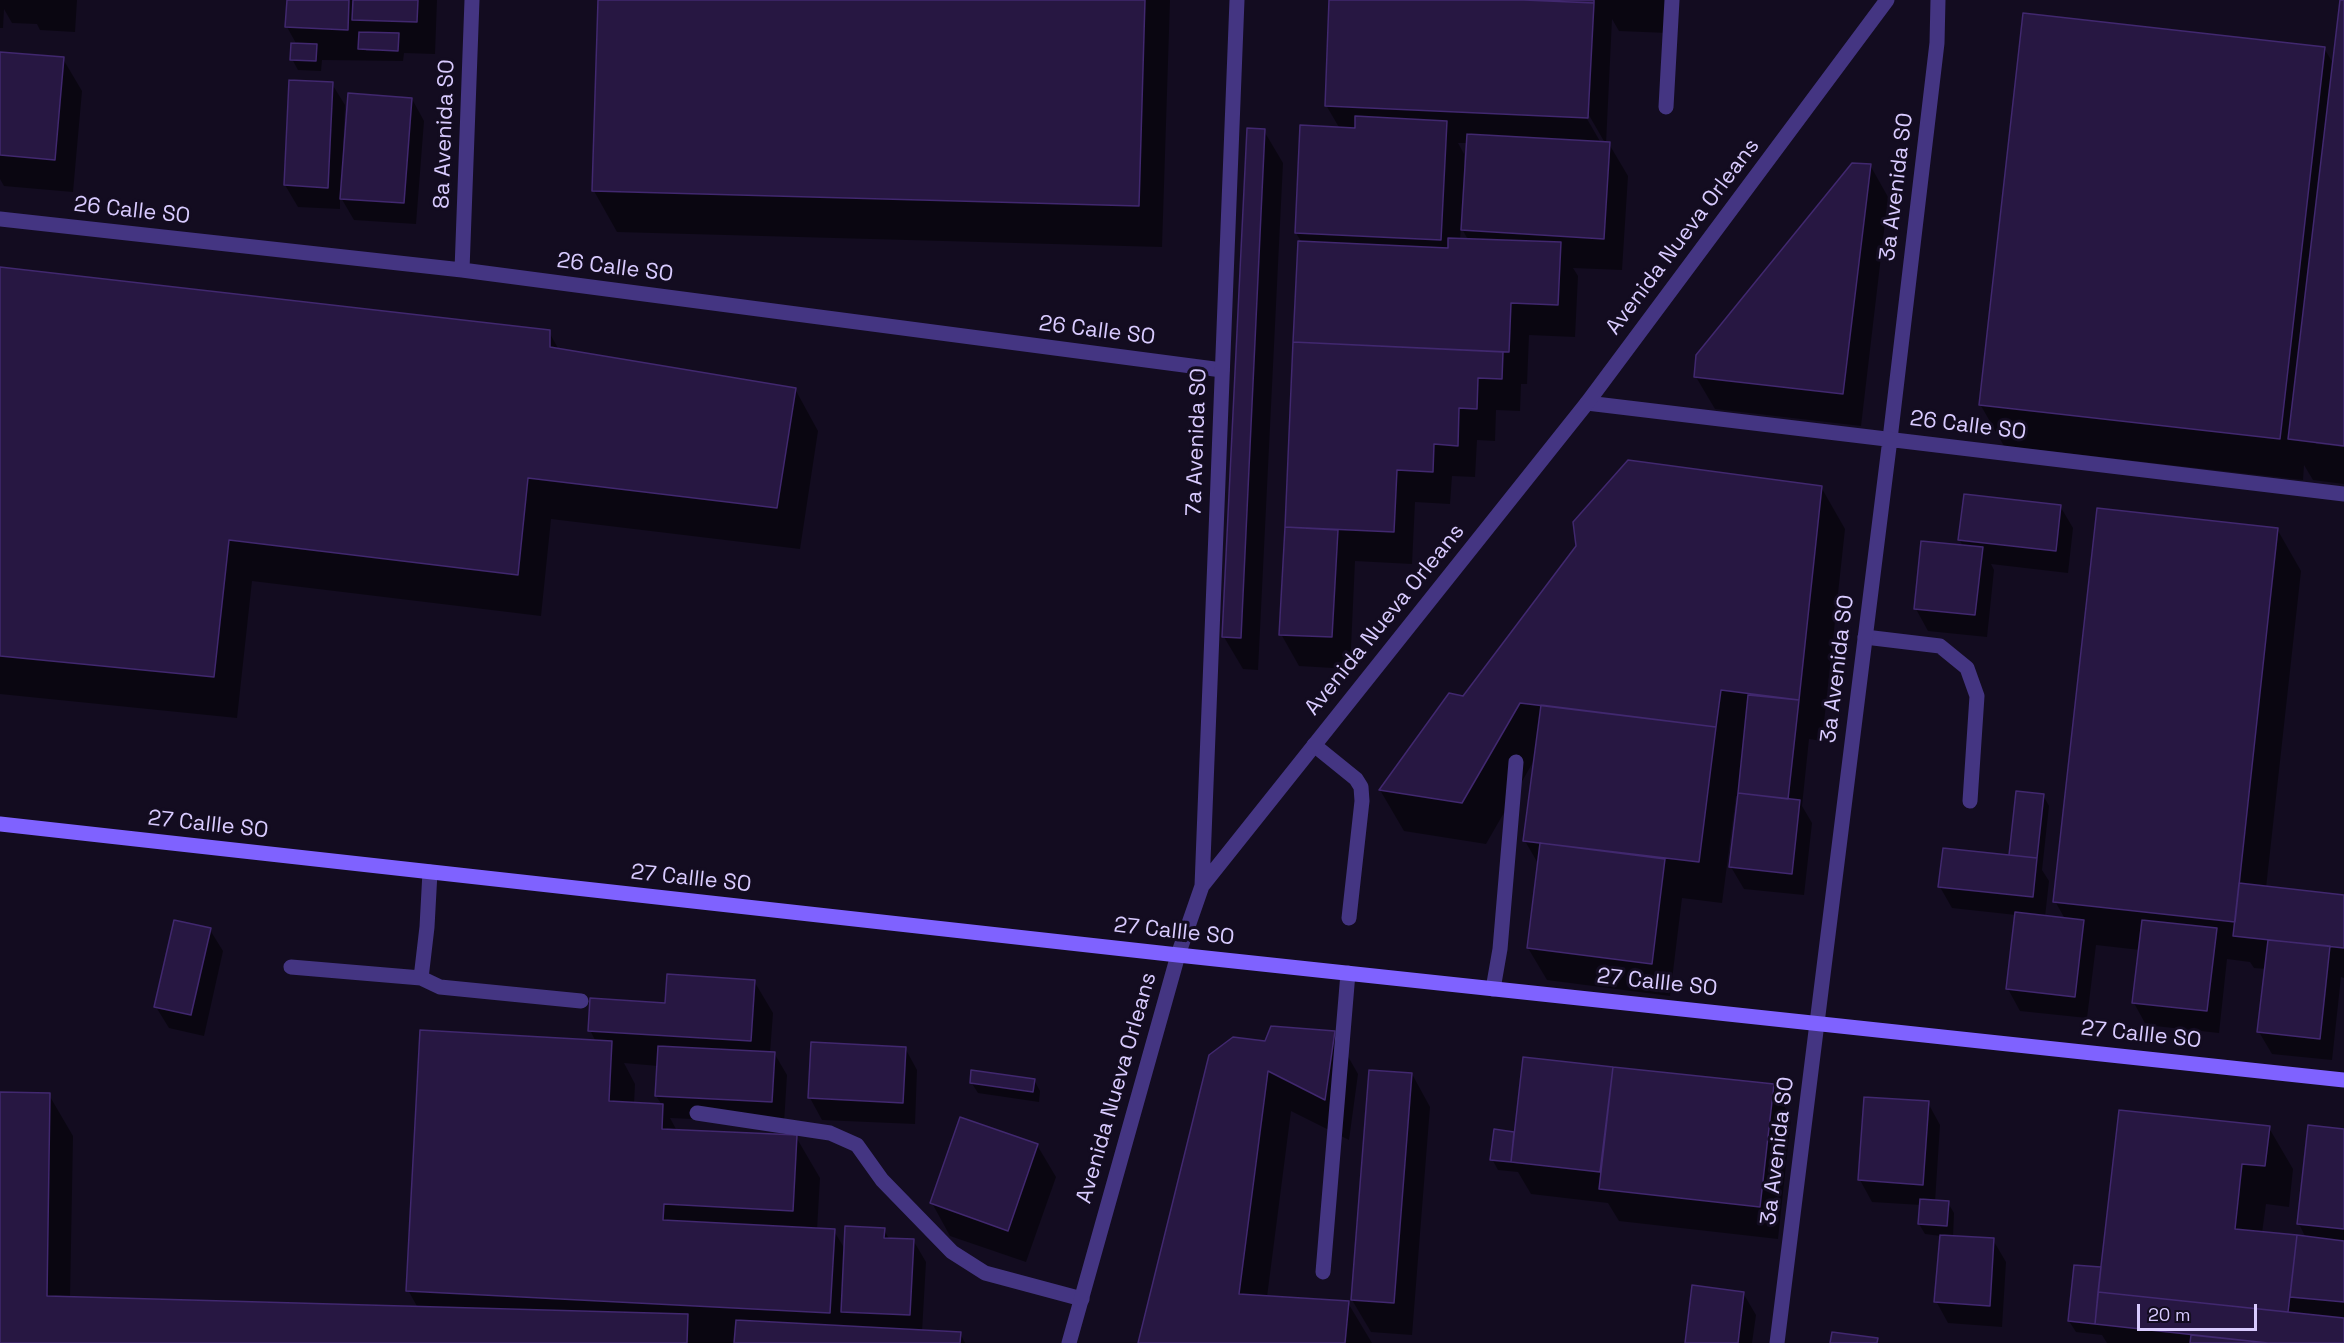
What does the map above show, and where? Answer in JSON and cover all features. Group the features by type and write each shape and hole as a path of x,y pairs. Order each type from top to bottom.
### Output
{"main road":[{"name":"27 Callle SO","path":"0,824 1178,956 2344,1080"}],"street":[{"name":"8a Avenida SO","path":"462,270 472,0"},
{"name":"7a Avenida SO","path":"1202,886 1237,0"},
{"path":"1666,107 1672,0"},
{"name":"Avenida Nueva Orleans","path":"1069,1343 1178,956 1202,886 1587,403 1887,0"},
{"name":"3a Avenida SO","path":"1776,1343 1890,439 1937,43 1938,0"},
{"name":"26 Calle SO","path":"0,219 462,270 1222,370"},
{"name":"26 Calle SO","path":"1587,403 2344,494"},
{"path":"1865,637 1940,646 1967,668 1977,696 1970,801"},
{"path":"1314,745 1356,778 1361,787 1362,801 1349,918"},
{"path":"1493,989 1500,949 1516,762"},
{"path":"421,978 430,872"},
{"path":"291,968 421,978 440,987 581,1001"},
{"path":"1323,1272 1348,973"},
{"path":"697,1113 830,1132 857,1145 882,1180 952,1252 985,1273 1082,1299"}],"building":[{"path":"287,0 349,0 348,30 285,27"},
{"path":"353,0 418,0 417,22 352,20"},
{"path":"598,0 1145,0 1139,206 592,191"},
{"path":"1329,0 1524,0 1594,3 1588,118 1325,106"},
{"path":"1524,0 1594,0 1594,3"},
{"path":"2340,0 2344,0 2344,446 2288,439"},
{"path":"2023,13 2325,47 2280,439 1979,405"},
{"path":"359,32 399,33 398,51 358,49"},
{"path":"291,43 317,44 316,61 290,60"},
{"path":"0,52 64,57 55,160 0,155"},
{"path":"289,80 333,82 328,188 284,185"},
{"path":"348,93 412,98 404,203 340,199"},
{"path":"1355,116 1447,121 1441,240 1295,233 1300,125 1355,128"},
{"path":"1247,128 1265,129 1241,638 1222,637"},
{"path":"1467,134 1610,142 1604,239 1461,230"},
{"path":"1852,163 1871,164 1843,394 1694,377 1696,355"},
{"path":"1448,238 1561,242 1558,305 1511,303 1509,352 1293,342 1298,241 1448,248"},
{"path":"0,267 550,330 550,347 796,388 777,508 528,478 518,575 229,540 214,677 0,656"},
{"path":"1293,342 1503,352 1502,379 1478,378 1477,409 1459,408 1458,446 1434,444 1433,472 1397,470 1394,532 1285,527"},
{"path":"1628,460 1822,486 1799,700 1721,690 1716,727 1520,703 1462,803 1379,790 1449,693 1463,696 1576,546 1573,522"},
{"path":"1964,494 2061,505 2056,551 1958,540"},
{"path":"2097,508 2278,528 2235,922 2053,902"},
{"path":"1285,527 1338,530 1332,637 1279,635"},
{"path":"1921,541 1983,547 1975,615 1914,609"},
{"path":"1748,695 1799,700 1788,799 1738,793"},
{"path":"1541,705 1716,727 1699,862 1523,841"},
{"path":"2016,791 2044,794 2037,858 2009,855"},
{"path":"1738,793 1800,800 1792,874 1729,867"},
{"path":"1540,843 1665,859 1652,964 1527,948"},
{"path":"1943,848 2037,858 2033,897 1938,887"},
{"path":"2239,883 2344,895 2344,948 2233,936"},
{"path":"2015,912 2084,920 2075,997 2006,989"},
{"path":"174,920 211,928 191,1015 154,1007"},
{"path":"2142,920 2217,928 2207,1011 2132,1003"},
{"path":"2268,940 2330,946 2320,1039 2257,1032"},
{"path":"667,974 755,980 751,1041 588,1031 590,998 665,1003"},
{"path":"1271,1026 1335,1031 1325,1100 1268,1071 1239,1294 1349,1301 1345,1343 1138,1343 1209,1055 1233,1037 1265,1041"},
{"path":"420,1030 612,1041 609,1101 663,1104 662,1129 797,1135 793,1211 664,1204 663,1220 835,1229 830,1313 406,1291"},
{"path":"811,1042 906,1047 903,1103 808,1098"},
{"path":"658,1046 775,1052 772,1102 655,1096"},
{"path":"1523,1057 1613,1067 1600,1172 1511,1162"},
{"path":"1613,1067 1774,1084 1760,1207 1599,1189"},
{"path":"971,1070 1035,1079 1033,1092 970,1083"},
{"path":"1369,1070 1412,1073 1394,1303 1351,1300"},
{"path":"0,1092 50,1093 47,1296 688,1314 687,1343 0,1343"},
{"path":"1864,1097 1929,1101 1923,1185 1858,1180"},
{"path":"2119,1110 2270,1126 2265,1166 2242,1164 2235,1229 2297,1235 2288,1312 2098,1292"},
{"path":"960,1117 1038,1144 1008,1231 930,1203"},
{"path":"2308,1125 2344,1129 2344,1229 2297,1224"},
{"path":"1494,1129 1514,1132 1511,1162 1490,1160"},
{"path":"1920,1199 1949,1201 1947,1226 1918,1224"},
{"path":"845,1226 885,1228 884,1238 914,1239 910,1315 841,1312"},
{"path":"1940,1235 1994,1238 1990,1306 1934,1302"},
{"path":"2297,1235 2344,1241 2344,1302 2290,1297"},
{"path":"2074,1265 2101,1267 2095,1324 2068,1321"},
{"path":"1692,1285 1744,1292 1738,1343 1685,1343"},
{"path":"2098,1292 2344,1318 2344,1343 2268,1343 2095,1324"},
{"path":"736,1320 961,1332 960,1343 734,1343"},
{"path":"1832,1332 1878,1338 1877,1343 1830,1343"},
{"path":"2191,1335 2268,1343 2190,1343"}]}
